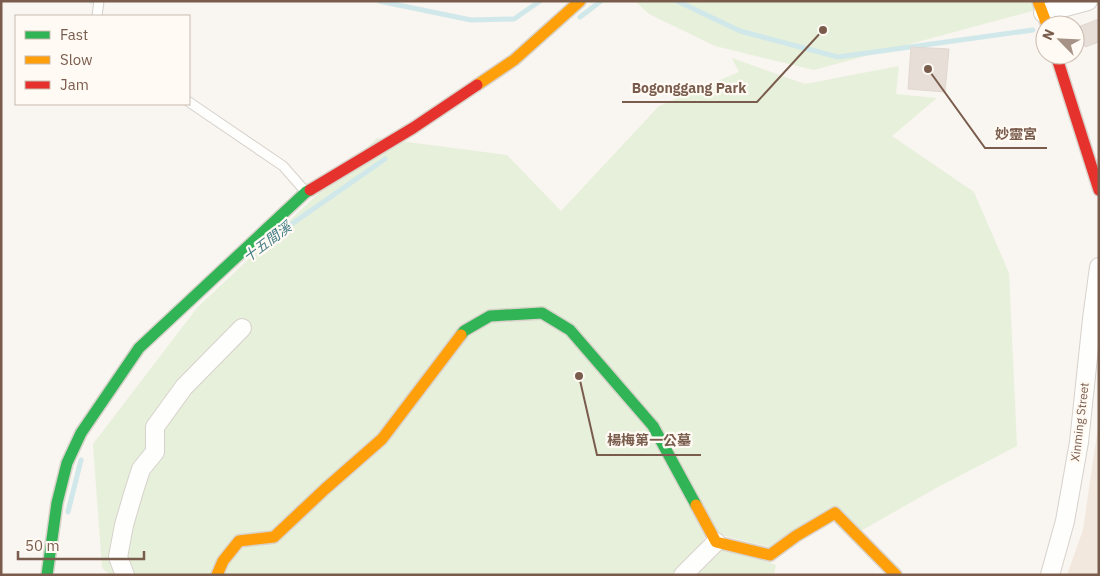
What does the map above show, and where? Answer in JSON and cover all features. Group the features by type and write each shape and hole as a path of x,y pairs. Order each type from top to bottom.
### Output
{"street":[{"path":"48,575 57,503 67,463 81,433 139,348 306,192 413,128 514,60 580,1"},
{"path":"1042,13 1088,1"},
{"path":"1059,65 1099,190"},
{"name":"Xinming Street","path":"1050,575 1065,522 1079,442 1099,267"},
{"path":"217,575 223,561 239,541 274,537 382,439 464,331 490,316 542,313 570,330 653,426 716,542 770,555 796,536 836,513 896,575"},
{"path":"125,575 118,558 124,525 141,469 156,452 155,427 184,387 242,328"},
{"path":"683,575 716,542"}],"lane":[{"path":"98,14 99,1"},
{"path":"190,103 283,166 306,192"}],"shaded area":[{"path":"1099,420 1099,575 1067,575 1083,530"}],"green space":[{"path":"635,1 1033,1 1036,10 814,70 715,46 649,14"},
{"path":"732,58 805,84 899,66 896,94 937,98 892,136 974,192 1009,273 1017,446 938,487 859,532 835,515 769,547 709,532 677,575 110,575 102,568 93,444 197,308 377,138 507,155 561,211 659,106 739,72"},
{"path":"716,542 776,565 774,575 687,575"}],"building":[{"path":"1099,19 1099,42 1085,47 1085,24"},
{"path":"911,47 949,49 945,92 908,89"}],"waterway":[{"path":"379,1 471,20 514,19 540,1"},
{"name":"十五間溪","path":"580,17 601,1"},
{"path":"677,1 740,31 838,57 1033,30"},
{"name":"十五間溪","path":"283,230 385,159"},
{"name":"十五間溪","path":"68,512 81,460"}],"traffic: fast":[{"path":"47,575 57,503 67,463 81,433 139,348 310,190"},
{"path":"461,335 464,331 490,316 542,313 570,330 653,426 696,505"}],"traffic: slow":[{"path":"477,85 514,60 580,1"},
{"path":"1038,1 1043,15"},
{"path":"217,575 223,561 239,541 274,537 382,439 461,335"},
{"path":"696,505 716,542 770,555 796,536 835,513 896,575"}],"traffic: jam":[{"path":"1059,65 1099,190"},
{"path":"310,190 413,128 477,85"}],"place":[{"name":"Bogonggang Park","path":"823,30"},
{"name":"妙靈宮","path":"928,69"},
{"name":"楊梅第一公墓","path":"579,376"}]}
